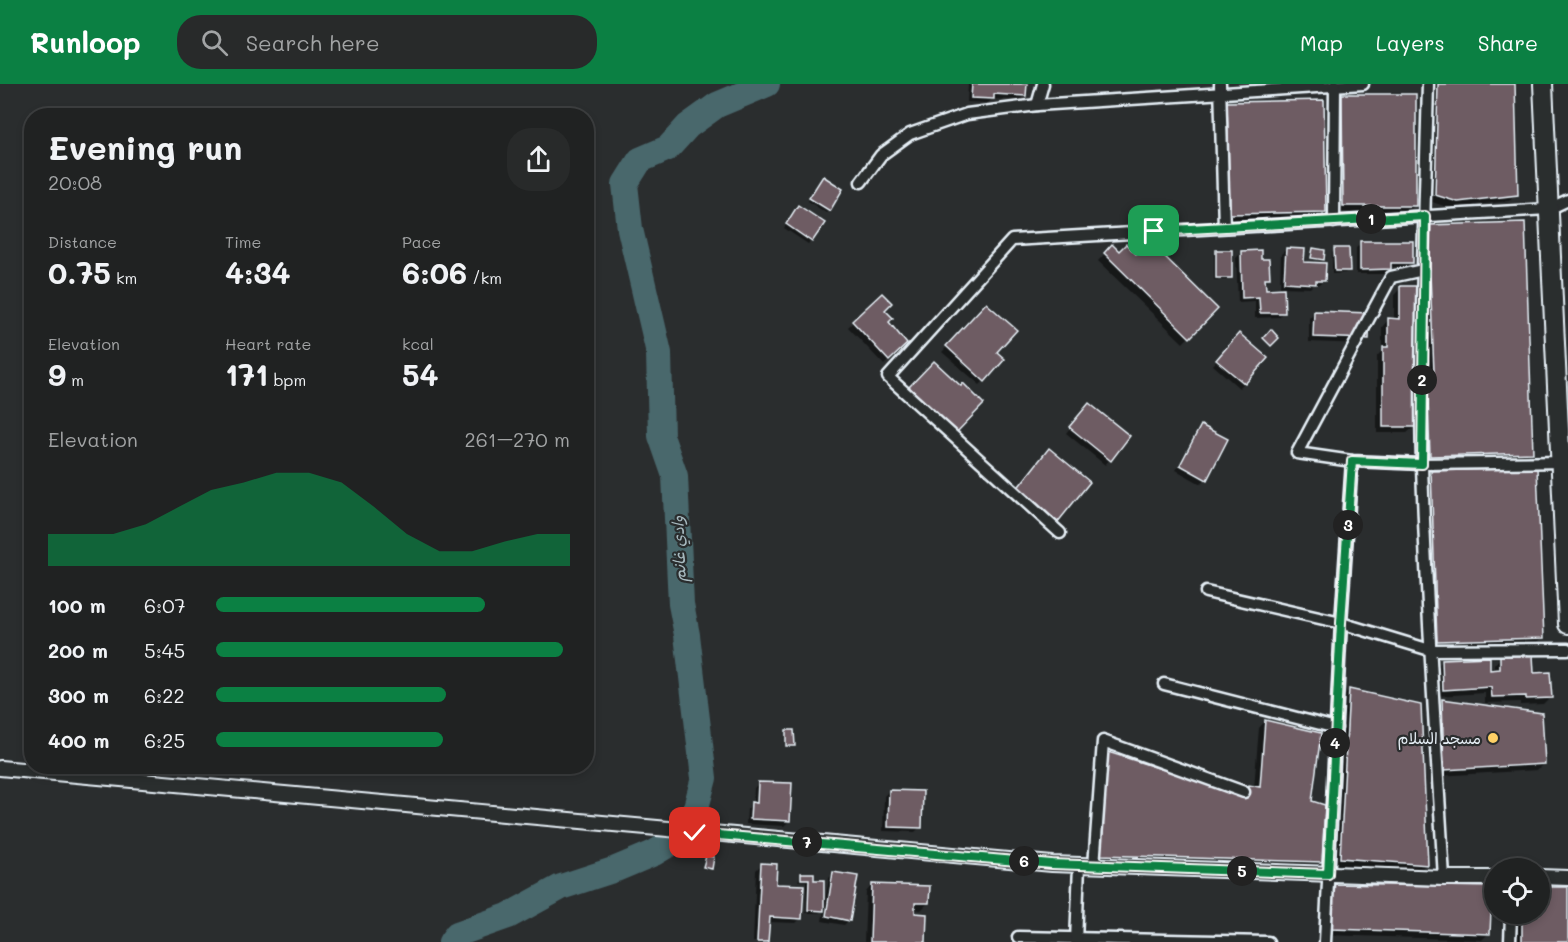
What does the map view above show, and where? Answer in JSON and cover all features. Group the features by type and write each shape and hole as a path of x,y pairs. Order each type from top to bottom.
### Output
{"main road":[{"path":"1543,84 1564,462 1568,624"}],"street":[{"path":"1037,105 1043,84"},
{"path":"1334,222 1335,84"},
{"path":"861,182 880,155 910,134 968,114 1037,105 1220,89 1363,84"},
{"path":"1428,84 1423,270 1422,464 1444,878"},
{"path":"1220,89 1224,227"},
{"path":"1060,533 888,377 1012,240 1549,209 1568,200"},
{"path":"1423,270 1392,277 1297,453 1352,461 1422,464 1564,462"},
{"path":"1325,942 1341,623 1352,461"},
{"path":"1206,592 1341,623 1431,650 1568,649"},
{"path":"1164,684 1336,728"},
{"path":"1094,866 1103,741 1244,792"},
{"path":"0,768 24,770"},
{"path":"65,774 695,833 1079,865 1484,878"},
{"path":"1076,940 1079,865"},
{"path":"1550,878 1568,878"},
{"path":"1510,924 1510,942"},
{"path":"1018,937 1076,940 1268,942"}],"building":[{"path":"972,84 1027,84 1026,96 994,94 994,99 971,98"},
{"path":"1438,84 1515,84 1518,195 1458,202 1435,195"},
{"path":"1342,94 1416,94 1416,206 1343,206"},
{"path":"1324,100 1326,212 1230,214 1227,102"},
{"path":"823,176 843,189 830,211 809,198"},
{"path":"798,205 825,223 812,242 786,224"},
{"path":"1525,222 1533,453 1430,456 1427,372 1434,372 1428,225"},
{"path":"1149,241 1218,309 1190,338 1104,253 1112,244 1119,251 1126,244 1136,254"},
{"path":"1360,241 1413,241 1413,263 1391,263 1391,269 1360,270"},
{"path":"1286,248 1305,249 1304,262 1326,263 1325,281 1316,281 1316,284 1284,282"},
{"path":"1313,248 1325,250 1324,260 1311,258"},
{"path":"1334,248 1349,248 1350,271 1335,271"},
{"path":"1216,250 1232,250 1232,278 1216,278"},
{"path":"1261,250 1261,259 1269,259 1270,278 1265,278 1266,289 1284,288 1285,313 1260,313 1259,297 1242,298 1241,251"},
{"path":"1400,286 1416,286 1415,427 1383,427 1383,347 1388,347 1388,318 1400,319"},
{"path":"882,293 892,303 885,310 893,318 889,322 907,344 889,361 852,321"},
{"path":"986,303 1017,330 997,352 1005,359 985,382 946,346"},
{"path":"1314,311 1370,313 1369,339 1313,337"},
{"path":"1271,329 1279,338 1271,346 1263,338"},
{"path":"1239,333 1268,358 1245,384 1216,360"},
{"path":"934,361 961,386 963,383 984,404 956,433 909,387"},
{"path":"1089,403 1130,436 1111,461 1069,427"},
{"path":"1201,425 1228,439 1207,480 1180,465"},
{"path":"1049,448 1090,482 1057,523 1016,490"},
{"path":"1537,468 1544,638 1437,641 1431,471"},
{"path":"1533,655 1534,673 1550,672 1552,698 1492,697 1491,687 1443,690 1442,659 1490,657 1490,670 1500,669 1500,656"},
{"path":"1349,689 1421,705 1428,865 1340,858"},
{"name":"مسجد السلام","path":"1442,699 1542,713 1545,764 1444,770"},
{"path":"1265,720 1321,733 1312,801 1325,805 1322,862 1101,855 1105,751 1246,796 1249,785 1260,787"},
{"path":"786,730 794,730 795,746 786,746"},
{"path":"758,782 792,783 790,821 750,819 751,802 757,803"},
{"path":"889,790 923,791 922,828 888,827"},
{"path":"706,856 714,857 712,869 703,867"},
{"path":"761,863 777,864 776,884 804,885 802,919 770,917 768,942 757,942"},
{"path":"833,872 858,876 850,921 826,916"},
{"path":"801,873 814,873 814,880 824,880 824,911 808,910 809,879 801,879"},
{"path":"872,884 930,886 929,903 915,903 915,913 927,914 926,942 870,942"},
{"path":"1333,884 1484,887 1484,924 1490,924 1490,934 1331,929"},
{"path":"1550,887 1568,887 1568,942 1522,942 1522,924 1550,924"}],"waterway":[{"name":"وادي غانم","path":"451,942 457,934 508,916 561,887 616,869 654,853 676,840 694,815 704,778 687,635 681,604 675,476 661,436 659,353 630,229 625,184 640,160 668,148 688,126 717,105 767,84"}],"place":[{"name":"مسجد السلام","path":"1493,738"}],"route":[{"path":"695,833 1052,864 1328,874 1352,461 1422,464 1425,216 1154,231"}]}
